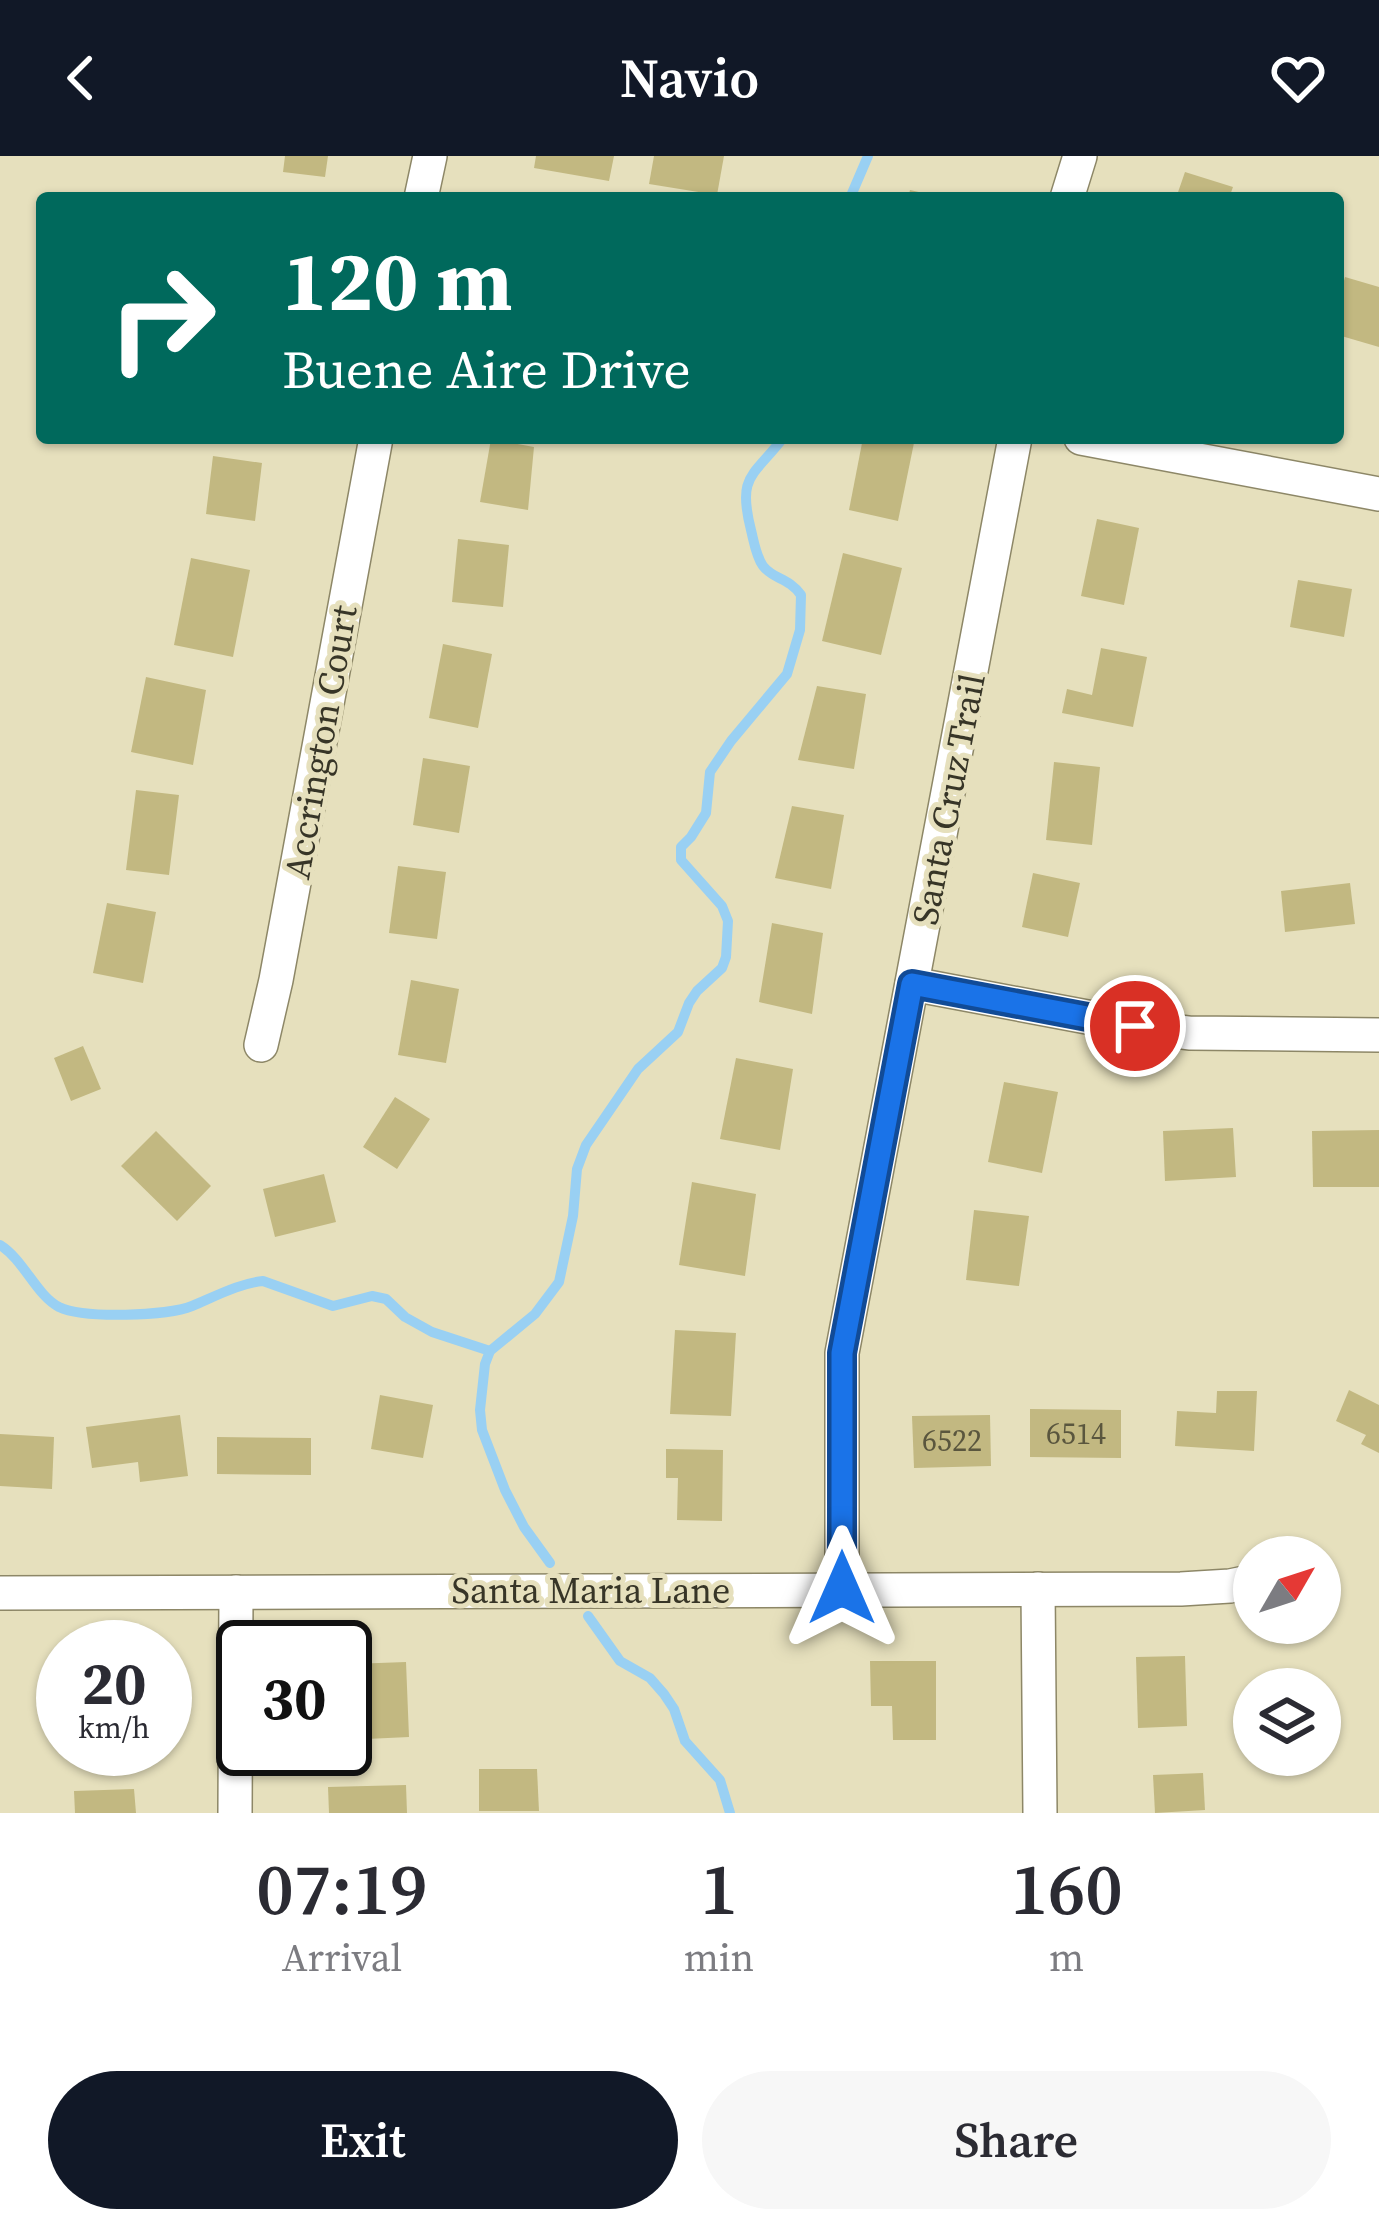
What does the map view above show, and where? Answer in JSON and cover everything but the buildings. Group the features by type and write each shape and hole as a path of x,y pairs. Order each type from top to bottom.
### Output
{"street":[{"path":"423,192 430,156"},
{"path":"1069,192 1080,156"},
{"name":"Accrington Court","path":"260,1046 375,444"},
{"name":"Santa Cruz Trail","path":"842,1588 842,1353 1015,444"},
{"path":"1113,444 1379,494"},
{"path":"912,984 1189,1033 1379,1035"},
{"name":"Santa Maria Lane","path":"0,1593 1233,1585"},
{"path":"1039,1589 1040,1813"},
{"path":"235,1813 236,1592"}],"waterway":[{"path":"853,192 868,156"},
{"path":"550,1563 505,1490 482,1430 485,1364 490,1351 535,1314 559,1282 577,1169 586,1145 638,1069 678,1032 689,1003 722,968 726,957 728,921 722,906 681,860 681,847 706,813 710,772 787,674 800,630 801,595 761,562 747,512 750,478 778,444"},
{"path":"0,1245 51,1302 71,1311 105,1315 164,1312 263,1281 333,1306 372,1296 386,1299 432,1332 490,1351"},
{"path":"588,1616 620,1661 650,1678 664,1694 685,1741 720,1780 730,1813"}],"route":[{"path":"842,1588 842,1353 912,984 1135,1026"}]}
